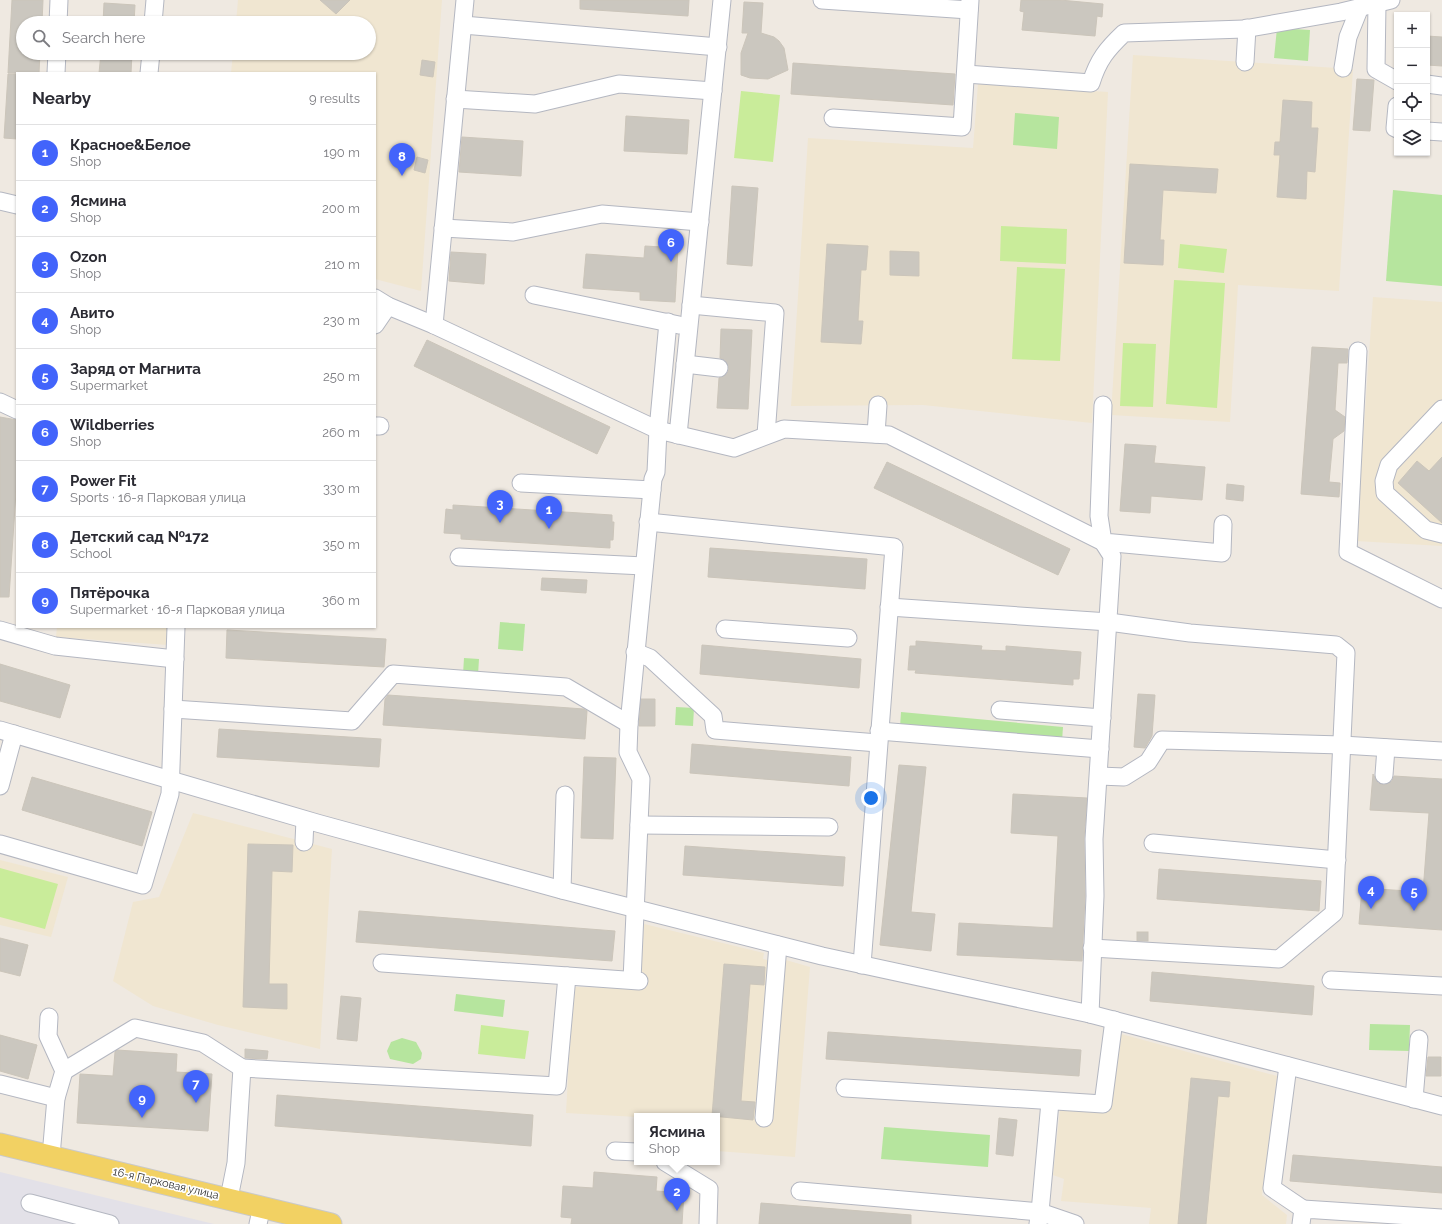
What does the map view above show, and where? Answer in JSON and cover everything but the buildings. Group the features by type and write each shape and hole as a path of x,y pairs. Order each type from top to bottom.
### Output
{"main road":[{"name":"16-я Парковая улица","path":"0,1144 230,1198 260,1215 331,1224"}],"lane":[{"path":"58,16 59,0"},
{"path":"154,16 155,0"},
{"path":"434,325 465,0"},
{"path":"678,435 722,0"},
{"path":"822,0 970,5 962,127 833,118"},
{"path":"966,74 1092,83 1096,66 1108,48 1124,33 1247,28 1360,8 1384,2 1376,69 1394,79"},
{"path":"1343,68 1348,37 1360,8"},
{"path":"463,25 718,47"},
{"path":"1245,62 1247,28"},
{"path":"56,72 57,60"},
{"path":"149,72 150,60"},
{"path":"456,99 535,104 619,84 713,91"},
{"path":"1430,84 1442,86"},
{"path":"1430,131 1442,132"},
{"path":"0,201 16,206"},
{"path":"443,228 513,232 602,214 700,222"},
{"path":"534,295 689,327"},
{"path":"376,321 381,302 434,325 658,430 734,448 784,429 889,435 1103,542 1222,553 1223,524"},
{"path":"691,305 775,313 766,435"},
{"path":"382,963 636,980 636,909 641,779 628,752 629,724 652,479 656,472 658,430 668,322"},
{"path":"1358,351 1348,552 1442,598"},
{"path":"685,364 719,368"},
{"path":"0,402 16,410"},
{"path":"876,434 878,405"},
{"path":"1090,1014 1094,839 1112,556 1103,542 1099,516 1103,405"},
{"path":"1442,409 1389,465 1384,481 1385,493 1426,530 1442,534"},
{"path":"521,483 652,490"},
{"path":"648,522 894,547 862,965"},
{"path":"459,557 644,566"},
{"path":"889,607 1109,622 1190,633 1336,645 1346,653 1334,914 1279,959 1092,948"},
{"path":"0,844 143,885 170,794 176,628"},
{"path":"725,629 848,638"},
{"path":"0,630 20,639 55,646 175,659"},
{"path":"635,652 650,658 713,716 715,730 1100,749"},
{"path":"173,709 352,720 393,674 566,687 629,724"},
{"path":"1000,710 1102,718"},
{"path":"0,786 7,732 305,820 562,890 862,965 1090,1014 1114,1020 1258,1065 1288,1066 1442,1106"},
{"path":"1099,776 1124,778 1148,762 1162,740 1342,745 1442,751"},
{"path":"1384,775 1386,748"},
{"path":"562,890 565,795"},
{"path":"304,842 305,820"},
{"path":"639,825 829,827"},
{"path":"1153,843 1337,860"},
{"path":"764,1118 778,945"},
{"path":"64,1071 134,1028 203,1043 242,1068 557,1086 567,976"},
{"path":"1331,980 1442,986"},
{"path":"49,1017 48,1036 64,1071 56,1098 51,1156"},
{"path":"845,1088 1050,1102 1103,1104 1114,1020"},
{"path":"1414,1099 1419,1039"},
{"path":"1288,1066 1272,1188 1302,1217 1442,1218"},
{"path":"230,1198 236,1163 242,1068"},
{"path":"0,1084 56,1098"},
{"path":"1039,1218 1050,1102"},
{"path":"615,1151 634,1152"},
{"path":"670,1165 709,1189 708,1224"},
{"path":"800,1192 1039,1218 1075,1224"},
{"path":"30,1203 110,1224"}],"shaded area":[{"path":"238,0 442,0 421,291 376,279 376,72 231,72 232,60 376,60 376,16 237,16"},
{"path":"1133,55 1353,69 1339,291 1238,285 1230,422 1111,415"},
{"path":"978,84 1108,92 1092,423 923,405 791,406 808,138 973,148"},
{"path":"1373,297 1442,302 1442,546 1356,541"},
{"path":"57,628 168,628 168,645 56,637"},
{"path":"193,813 332,849 320,1049 218,1025 153,1006 113,981 133,902 159,897"},
{"path":"0,860 68,877 51,937 0,925"},
{"path":"644,924 764,953 763,959 784,964 786,960 810,967 795,1157 720,1151 720,1113 634,1113 634,1117 566,1113 573,987 639,988"},
{"path":"1121,1034 1277,1076 1262,1195 1287,1215 1286,1224 1149,1224 1151,1208 1061,1201 1064,1179 1053,1175 1060,1109 1110,1111"},
{"path":"0,1172 214,1224 0,1224"}],"green space":[{"path":"1277,28 1310,30 1308,61 1274,58"},
{"path":"741,91 780,95 773,162 734,158"},
{"path":"1015,113 1059,117 1057,149 1013,145"},
{"path":"1393,190 1442,195 1442,286 1386,281"},
{"path":"1001,226 1067,229 1066,264 1000,261"},
{"path":"1180,244 1227,249 1224,273 1178,268"},
{"path":"1017,267 1065,269 1060,361 1012,359"},
{"path":"1174,280 1225,283 1217,408 1166,404"},
{"path":"1123,343 1156,344 1153,407 1120,406"},
{"path":"500,622 525,624 523,651 498,649"},
{"path":"464,658 479,659 478,675 463,674"},
{"path":"676,707 694,708 693,726 675,725"},
{"path":"901,712 1063,727 1062,741 900,727"},
{"path":"0,868 58,884 45,929 0,917"},
{"path":"456,994 505,1000 503,1017 454,1011"},
{"path":"1370,1024 1410,1025 1409,1051 1369,1050"},
{"path":"481,1025 529,1031 525,1059 478,1054"},
{"path":"402,1038 416,1042 422,1053 421,1059 413,1064 390,1059 387,1051 391,1042"},
{"path":"884,1127 990,1135 988,1167 881,1159"}],"place":[{"name":"Детский сад №172","path":"402,176"},
{"name":"Wildberries","path":"671,262"},
{"name":"Ozon","path":"500,523"},
{"name":"Красное&Белое","path":"549,529"},
{"name":"Авито","path":"1371,909"},
{"name":"Заряд от Магнита","path":"1414,911"},
{"name":"Power Fit","path":"196,1103"},
{"name":"Пятёрочка","path":"142,1118"},
{"name":"Ясмина","path":"677,1211"}]}
